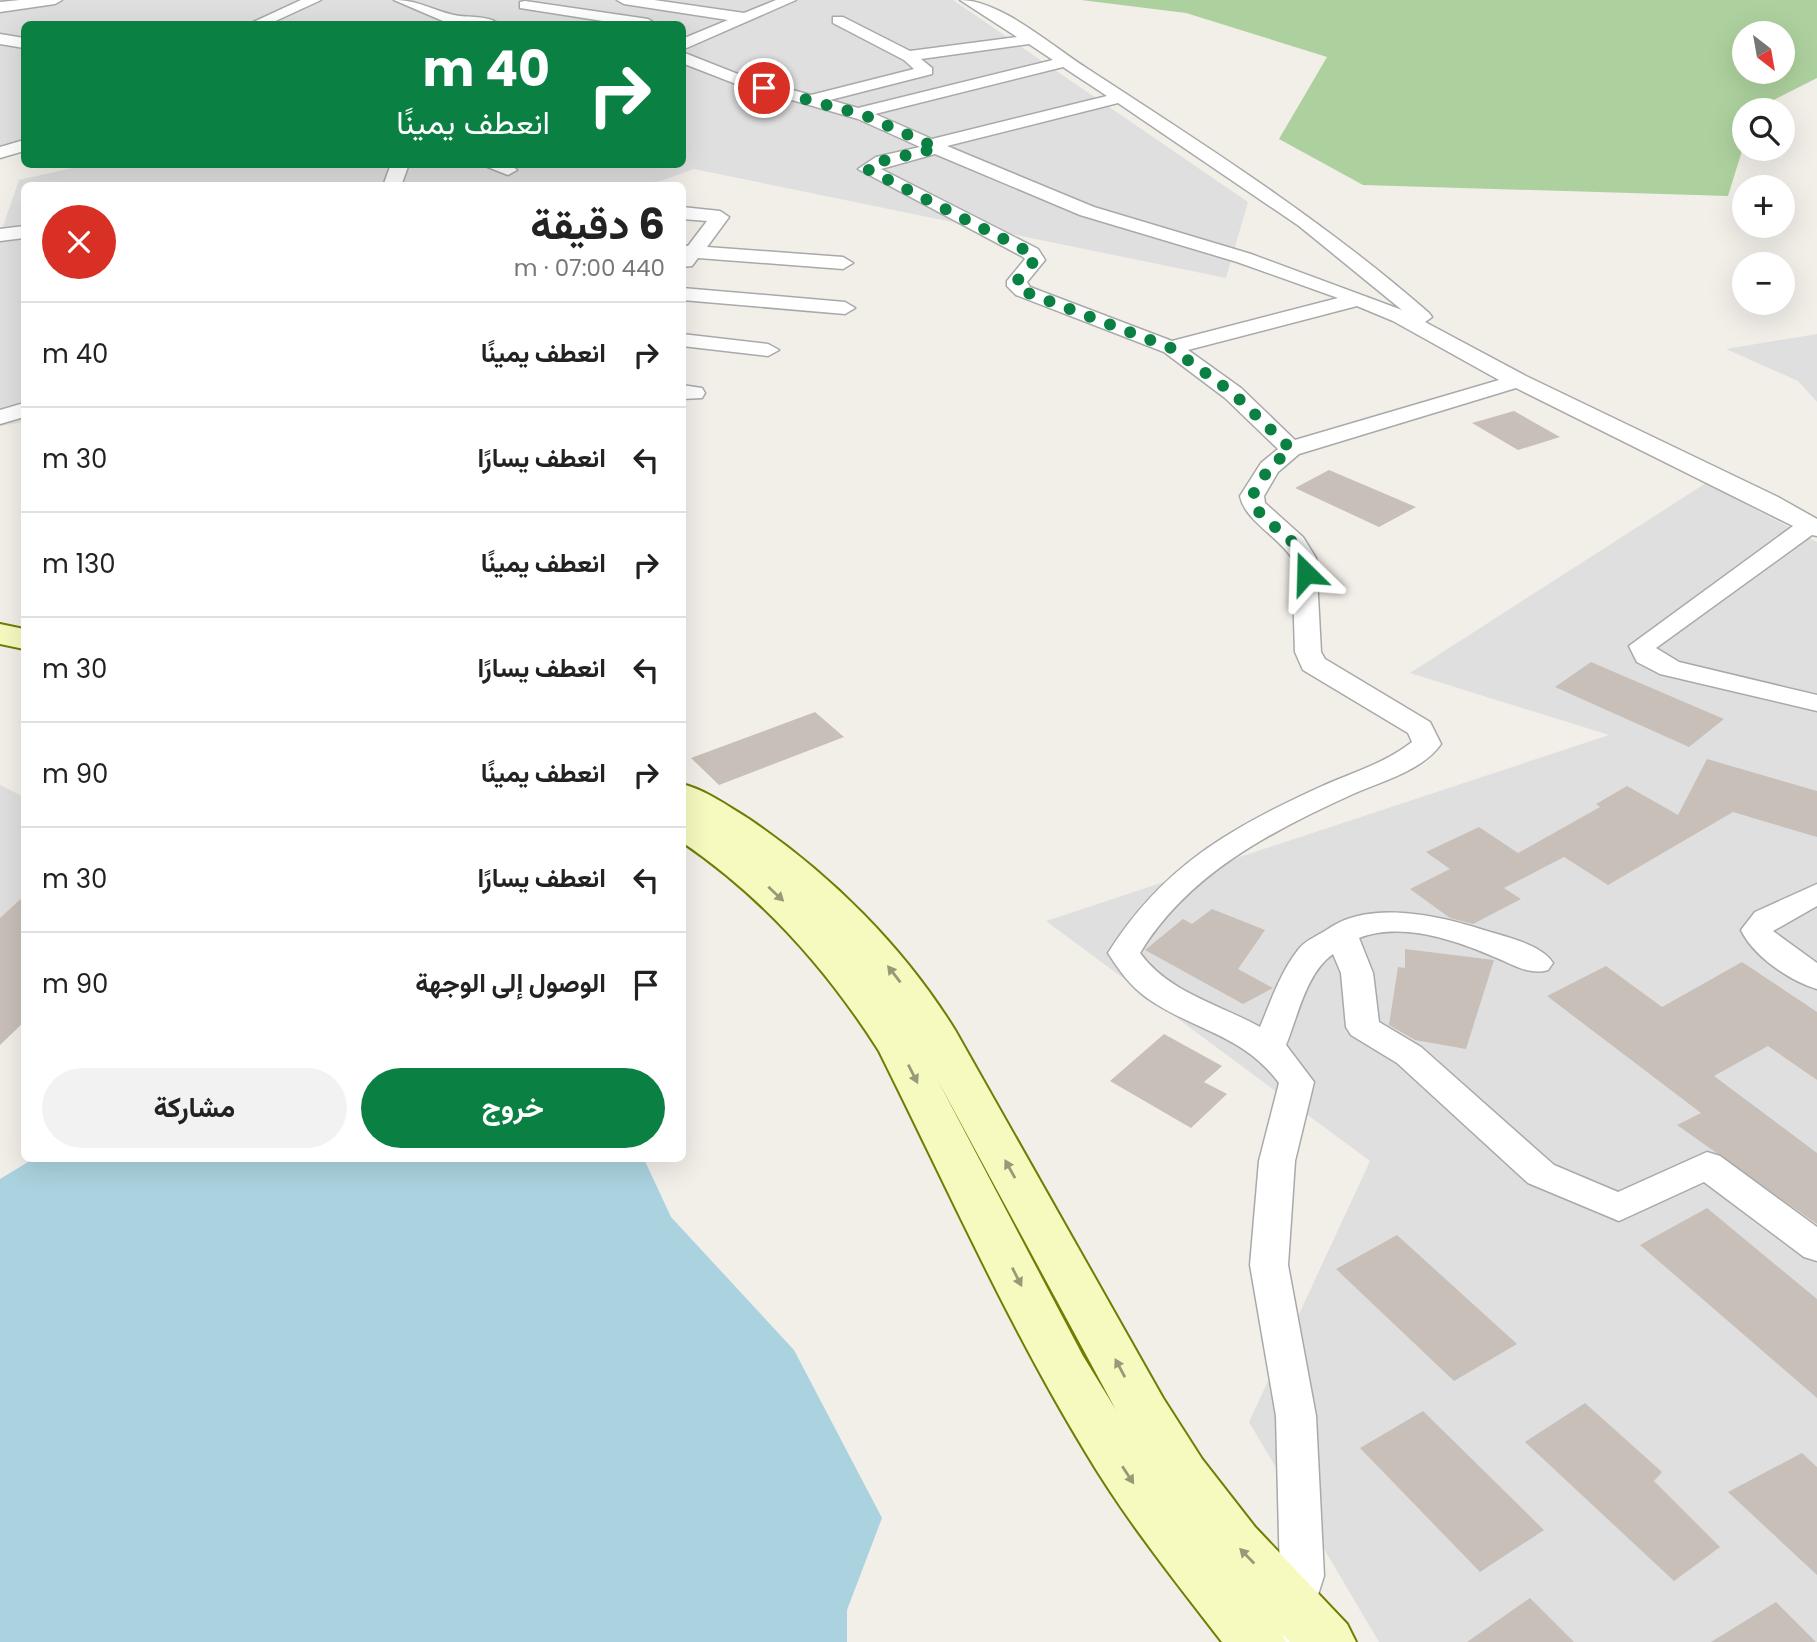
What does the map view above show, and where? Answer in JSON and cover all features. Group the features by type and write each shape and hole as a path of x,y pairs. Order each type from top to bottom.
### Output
{"main road":[{"path":"0,617 21,621"},
{"path":"0,634 21,638"},
{"path":"686,797 743,831 812,885 870,943 906,989 933,1030 1157,1434 1236,1544 1281,1623 1327,1642"},
{"path":"686,826 715,844 784,901 830,951 878,1014 900,1049 1065,1371 1104,1437 1149,1506 1202,1577 1257,1642"}],"street":[{"path":"0,7 55,0"},
{"path":"264,21 314,0"},
{"path":"408,3 431,0"},
{"path":"624,0 745,18"},
{"path":"759,0 785,2"},
{"path":"967,0 1034,39 1236,170 1361,264 1457,348"},
{"path":"686,43 785,2"},
{"path":"408,3 450,19 508,13 610,21"},
{"path":"838,20 909,57 926,71 958,88"},
{"path":"686,31 705,34"},
{"path":"0,39 21,42"},
{"path":"909,57 1034,39"},
{"path":"686,59 743,82 858,113 1087,211 1244,258 1359,299 1517,381 1809,519 1642,646 1646,656 1670,668 1817,703"},
{"path":"858,113 1066,62"},
{"path":"813,100 926,71"},
{"path":"1121,97 882,161 867,169 1031,253 1035,260 1017,281 1017,286 1023,291 1171,348 1233,393 1291,449"},
{"path":"0,153 21,146"},
{"path":"502,168 508,170"},
{"path":"686,213 720,217 686,256"},
{"path":"0,235 21,232"},
{"path":"686,256 843,263"},
{"path":"686,294 845,308"},
{"path":"1171,348 1359,299"},
{"path":"686,340 768,350"},
{"path":"1281,1623 1302,1576 1303,1546 1296,1416 1269,1265 1277,1161 1297,1082 1284,1060 1269,1048 1230,1023 1164,994 1131,968 1124,953 1136,930 1176,888 1232,844 1288,812 1409,757 1427,744 1420,728 1313,664 1308,652 1304,558 1294,542 1254,505 1252,496 1269,468 1291,449 1517,381"},
{"path":"0,417 21,411"},
{"path":"1817,894 1766,919 1757,930 1762,941 1817,978"},
{"path":"1269,1048 1308,957 1341,933 1383,925 1428,925 1484,939 1537,963"},
{"path":"1341,933 1357,973 1363,1027 1409,1055 1541,1174 1619,1207 1707,1165 1817,1247"}],"shaded area":[{"path":"0,0 953,0 1248,202 1226,278 694,169 658,182 21,182 21,422 0,426 0,235 19,180 72,168 686,168 686,21 21,21 21,152 0,159"},
{"path":"1817,334 1817,402 1798,381 1726,349"},
{"path":"1706,483 1817,542 1817,1642 1379,1642 1249,1422 1370,1161 1046,921 1609,735 1410,673"},
{"path":"0,785 21,796 21,955 0,963"}],"green space":[{"path":"1081,0 1817,0 1817,78 1778,98 1732,98 1732,161 1739,161 1734,175 1732,175 1728,196 1363,185 1279,139 1327,57 1186,13"}],"water":[{"path":"28,1162 645,1162 671,1217 794,1350 882,1518 847,1610 847,1642 0,1642 0,1179"}],"building":[{"path":"1514,411 1560,437 1518,450 1472,423"},
{"path":"1329,470 1416,507 1379,527 1295,488"},
{"path":"1591,662 1724,719 1689,747 1555,687"},
{"path":"815,712 844,737 719,785 691,758"},
{"path":"1707,759 1817,791 1817,837 1733,812 1608,885 1564,857 1504,888 1521,899 1473,924 1450,918 1410,889 1450,869 1426,852 1479,827 1518,853 1600,807 1596,804 1627,786 1678,815"},
{"path":"21,899 21,1025 0,1045 0,918"},
{"path":"1212,909 1265,930 1238,969 1273,988 1243,1004 1145,950 1183,919 1192,924"},
{"path":"1405,949 1494,960 1466,1049 1415,1040 1389,1025 1398,967 1405,968"},
{"path":"1742,962 1817,1012 1817,1080 1768,1046 1714,1076 1817,1153 1817,1224 1677,1125 1701,1113 1547,996 1606,966 1662,1007"},
{"path":"1164,1034 1222,1066 1204,1082 1227,1094 1191,1128 1110,1081"},
{"path":"1707,1208 1817,1299 1817,1398 1640,1245"},
{"path":"1397,1235 1517,1344 1454,1381 1336,1269"},
{"path":"1585,1403 1662,1472 1654,1481 1720,1547 1674,1581 1525,1442"},
{"path":"1423,1411 1544,1530 1480,1572 1360,1448"},
{"path":"1802,1453 1817,1467 1817,1575 1728,1492"},
{"path":"1530,1598 1574,1642 1467,1642"},
{"path":"1776,1602 1816,1642 1711,1642"}],"route":[{"path":"764,88 864,115 937,148 882,161 868,166 867,169 876,176 1031,253 1035,260 1021,273 1017,281 1017,286 1023,291 1171,348 1247,405 1291,449 1269,468 1252,496 1254,505 1264,517 1301,551 1306,573"}]}
